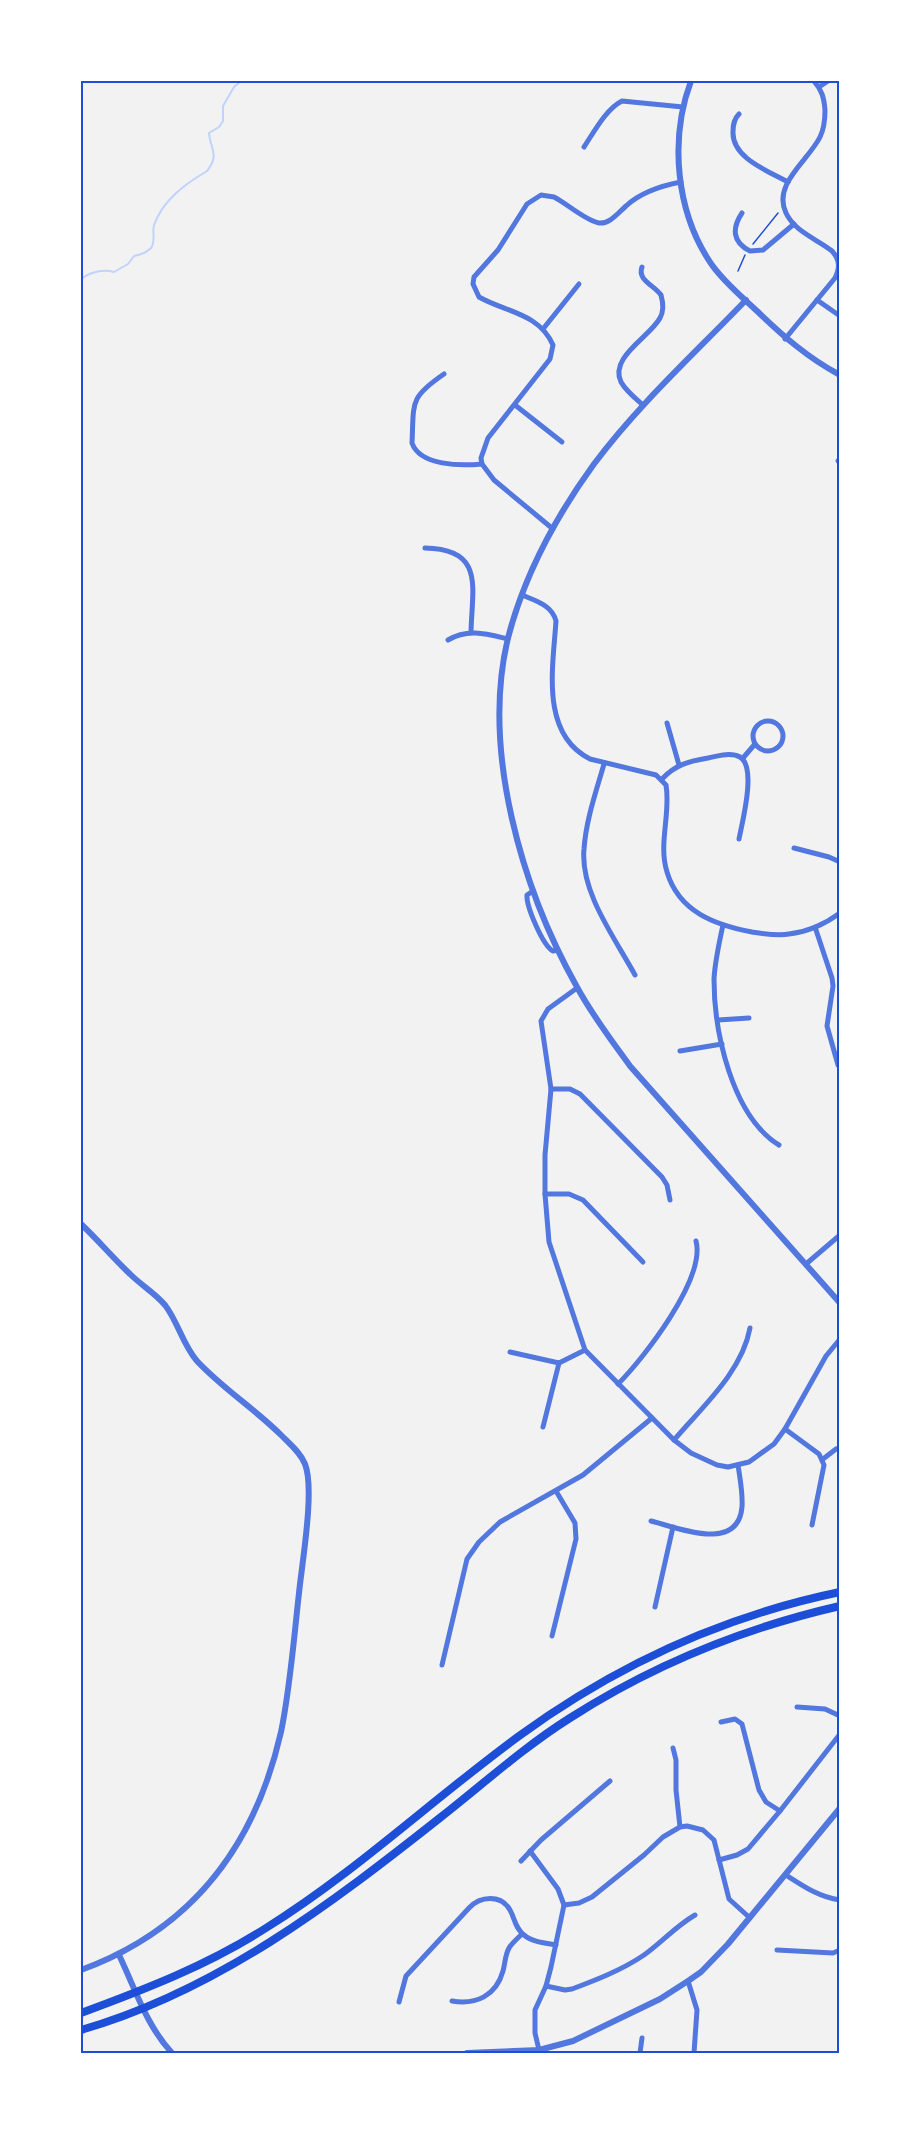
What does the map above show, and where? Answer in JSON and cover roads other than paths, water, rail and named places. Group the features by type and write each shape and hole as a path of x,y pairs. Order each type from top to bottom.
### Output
{"highway":[{"path":"81,2013 153,1987 217,1958 267,1928 315,1895 518,1737 608,1677 702,1633 769,1611 840,1592"},
{"path":"81,2030 114,2021 249,1957 336,1898 568,1719 619,1688 689,1654 774,1623 840,1606"}],"street":[{"path":"691,81 683,106 678,148 681,182 691,225 703,250 724,280 785,339 840,375"},
{"path":"785,339 838,272 838,261 832,251 794,224 786,214 784,206 788,182 824,128 825,102 814,81"},
{"path":"819,87 828,81"},
{"path":"584,147 617,103 622,101 683,106"},
{"path":"739,114 734,122 734,145 755,163 788,182"},
{"path":"554,529 494,480 482,464 483,447 488,438 550,359 553,345 543,329 523,314 497,306 479,297 473,284 477,272 498,250 531,200 547,194 592,220 604,222 647,192 681,182"},
{"path":"742,213 736,223 735,234 740,244 748,250 757,252 794,224"},
{"path":"642,267 641,277 661,295 662,313 658,321 622,361 618,373 623,386 643,405"},
{"path":"543,329 579,284"},
{"path":"746,300 643,405 594,464 554,529 522,595 508,639 500,698 502,751 510,804 533,891 577,988 630,1066 840,1303"},
{"path":"817,300 840,316"},
{"path":"444,374 424,388 416,401 412,443 414,448 426,459 458,465 482,464"},
{"path":"514,405 562,442"},
{"path":"425,548 456,552 469,567 472,584 471,632"},
{"path":"522,595 543,604 554,614 556,621 553,694 555,713 561,732 580,755 604,764 656,775 666,785 668,794 665,866 672,885 684,904 694,912 723,925 780,935 815,927 840,913"},
{"path":"448,640 471,632 508,639"},
{"path":"767,721 776,723 780,727 782,741 775,749 764,750 755,744 753,734 758,724 767,721"},
{"path":"667,723 679,765"},
{"path":"742,758 755,744"},
{"path":"662,779 679,765 720,755 742,758 746,763 748,779 739,839"},
{"path":"604,764 590,816 584,849 584,869 592,895 635,975"},
{"path":"794,848 840,862"},
{"path":"723,925 714,977 717,1020 722,1044 734,1085 744,1106 766,1136 779,1145"},
{"path":"815,927 831,970 833,986 827,1026 838,1065"},
{"path":"833,986 840,985"},
{"path":"577,988 548,1009 542,1021 551,1089 545,1155 545,1194 549,1242 585,1350 674,1440 691,1453 717,1465 738,1465 755,1459 768,1450 785,1429 826,1356 840,1339"},
{"path":"717,1020 749,1018"},
{"path":"680,1051 722,1044"},
{"path":"551,1089 570,1089 580,1094 662,1178 667,1185 670,1200"},
{"path":"545,1194 569,1194 583,1200 643,1263"},
{"path":"81,1224 131,1275 164,1304 196,1360 262,1416 295,1448 308,1474 309,1498 281,1729 274,1760 260,1800 237,1846 220,1872 197,1898 164,1927 119,1955 81,1970"},
{"path":"806,1264 840,1235"},
{"path":"618,1384 654,1343 676,1307 692,1271 697,1252 696,1241"},
{"path":"674,1440 732,1369 747,1341 750,1328"},
{"path":"510,1352 559,1364 585,1350"},
{"path":"543,1427 559,1364"},
{"path":"442,1665 470,1552 500,1522 587,1472 652,1418"},
{"path":"785,1429 823,1459 824,1472 812,1525"},
{"path":"823,1459 840,1448"},
{"path":"651,1521 715,1536 731,1529 740,1516 742,1508 738,1465"},
{"path":"552,1636 576,1539 575,1523 556,1491"},
{"path":"655,1607 673,1527"},
{"path":"797,1707 825,1709 840,1716"},
{"path":"721,1722 735,1719 742,1724 762,1796 780,1811"},
{"path":"719,1860 748,1849 840,1734"},
{"path":"674,1748 680,1827"},
{"path":"521,1861 610,1781"},
{"path":"467,2053 539,2050 587,2035 660,1999 688,1981 711,1962 750,1918 840,1808"},
{"path":"564,1905 579,1904 592,1897 663,1837 680,1827 695,1827 709,1834 714,1840 729,1899 750,1918"},
{"path":"530,1851 558,1888 564,1905 546,1986 538,2001 534,2021 539,2050"},
{"path":"786,1875 807,1890 840,1900"},
{"path":"399,2002 406,1976 474,1902 486,1898 504,1903 512,1912 517,1928 522,1934 536,1941 556,1945"},
{"path":"546,1986 572,1989 623,1967 643,1955 679,1924 695,1915"},
{"path":"452,2001 461,2003 479,2001 492,1991 501,1977 509,1948 522,1934"},
{"path":"777,1950 833,1953 840,1950"},
{"path":"119,1955 147,2018 156,2034 172,2053"},
{"path":"688,1981 697,2010 694,2053"},
{"path":"640,2053 642,2038"}],"waterway":[{"path":"81,279 97,272 114,272 128,264 134,256 151,248 154,225 163,208 169,200 207,171 211,165 214,156 209,133 219,127 223,121 223,106 234,87 241,81"}]}
